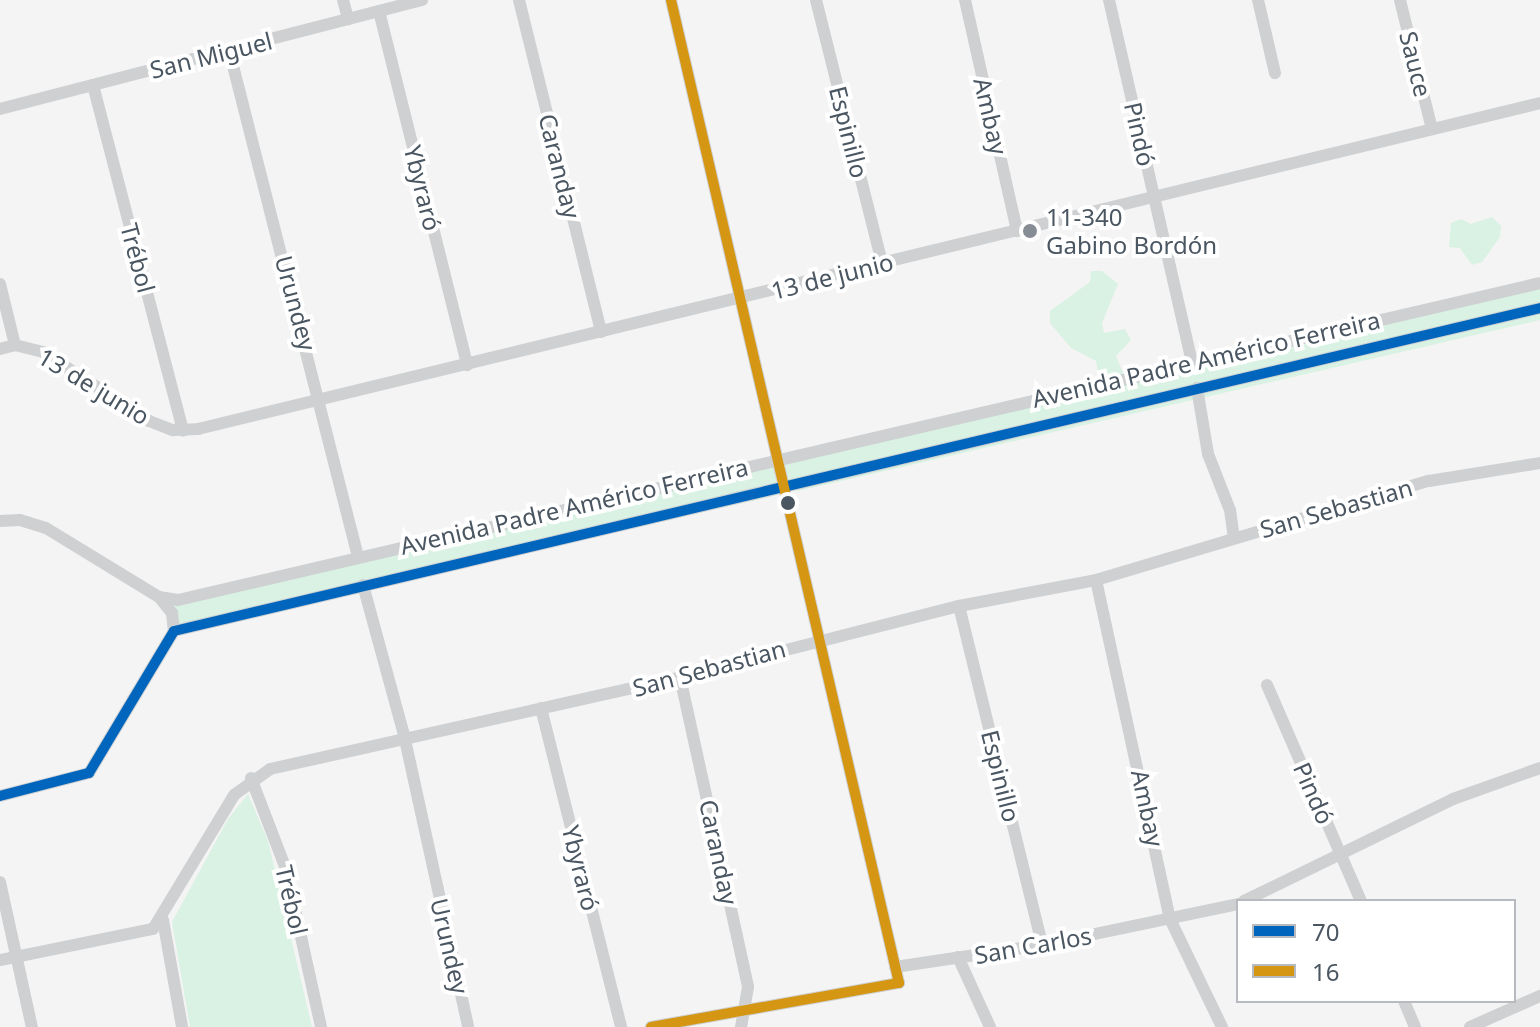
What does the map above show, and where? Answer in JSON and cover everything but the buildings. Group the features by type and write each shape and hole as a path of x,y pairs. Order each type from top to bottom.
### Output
{"street":[{"path":"343,0 348,19"},
{"name":"San Miguel","path":"0,109 422,0"},
{"name":"Caranday","path":"519,0 601,332"},
{"path":"651,1027 899,983 671,0"},
{"name":"Espinillo","path":"816,0 882,263"},
{"name":"Ambay","path":"965,0 1017,231"},
{"name":"Pindó","path":"1109,0 1192,362"},
{"path":"1258,0 1275,73"},
{"name":"Sauce","path":"1400,0 1432,129"},
{"name":"Ybyraró","path":"379,11 467,365"},
{"name":"Urundey","path":"229,50 321,400 358,557"},
{"name":"Trébol","path":"93,85 183,430"},
{"name":"13 de junio","path":"0,349 15,345 43,352 149,421 183,430 321,400 1017,231 1155,201 1540,103"},
{"name":"Avenida Padre Américo Ferreira","path":"159,597 178,600 776,457 1540,283"},
{"path":"0,284 15,345"},
{"name":"Avenida Padre Américo Ferreira","path":"174,631 1540,308"},
{"path":"1197,388 1208,454 1230,510 1234,538"},
{"name":"San Sebastian","path":"251,778 404,735 680,677 817,639 959,606 1096,580 1429,481 1540,463"},
{"path":"0,521 11,519 46,528 159,597 172,613 174,631 89,773 0,796"},
{"name":"Ambay","path":"1096,580 1170,919 1222,1027"},
{"name":"Urundey","path":"363,585 404,735 468,1027"},
{"name":"Espinillo","path":"959,606 1042,945"},
{"name":"Caranday","path":"680,677 748,987 741,1027"},
{"name":"Pindó","path":"1267,685 1360,899"},
{"name":"Ybyraró","path":"541,708 621,1027"},
{"path":"1248,899 1453,799 1540,768"},
{"path":"0,960 140,935 163,920 220,814 251,778"},
{"name":"Trébol","path":"251,778 286,869 321,1027"},
{"path":"0,882 32,1027"},
{"name":"San Carlos","path":"895,967 1042,945 1236,904"},
{"path":"163,920 182,1027"},
{"path":"958,957 990,1027"},
{"path":"1470,1027 1540,996"},
{"path":"1405,1003 1415,1027"}],"green space":[{"path":"1492,217 1501,226 1500,237 1482,262 1472,265 1460,248 1449,247 1451,223 1461,219 1471,224"},
{"path":"1091,271 1102,271 1118,284 1102,323 1104,333 1125,329 1131,340 1116,356 1125,377 1540,285 1540,320 798,491 789,486 785,464 1112,383 1099,379 1096,361 1071,348 1050,323 1050,311 1090,282"},
{"path":"774,466 778,495 187,630 178,627 173,609 177,603"},
{"path":"248,794 268,841 312,1027 190,1027 172,922 228,819"}],"transit line":[{"name":"16","path":"651,1027 899,983 671,0"},
{"name":"70","path":"0,796 89,773 174,631 1540,308"}],"place":[{"name":"11-340 Gabino Bordón","path":"1030,231"}]}
